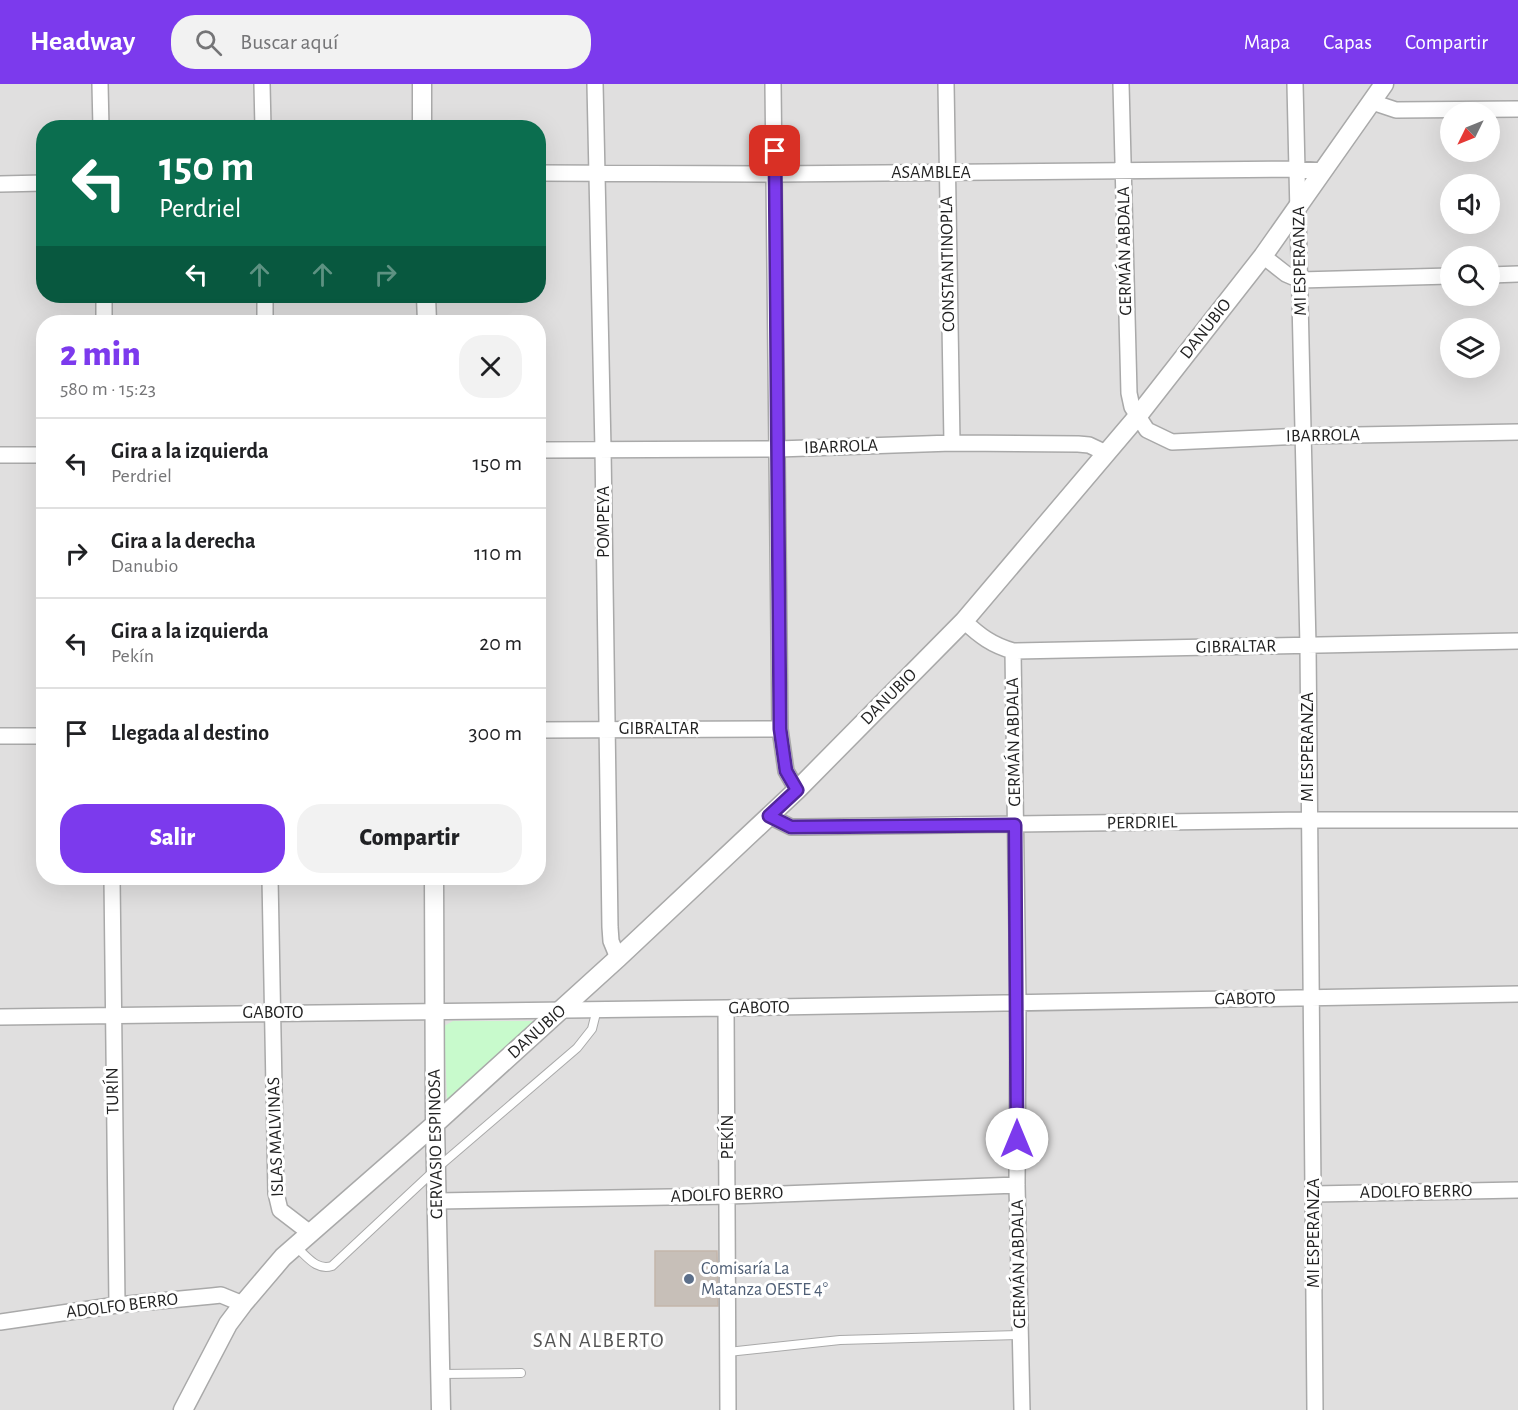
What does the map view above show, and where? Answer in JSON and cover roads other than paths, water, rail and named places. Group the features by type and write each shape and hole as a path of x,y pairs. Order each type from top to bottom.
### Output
{"street":[{"path":"100,84 101,120"},
{"path":"262,84 263,120"},
{"path":"422,84 422,120"},
{"name":"POMPEYA","path":"595,84 610,927 611,941 618,958"},
{"path":"773,84 780,729 786,771 797,790"},
{"name":"CONSTANTINOPLA","path":"946,84 952,443"},
{"name":"GERMÁN ABDALA","path":"1121,84 1129,393 1137,417"},
{"name":"MI ESPERANZA","path":"1295,84 1308,646 1315,1410"},
{"name":"DANUBIO","path":"310,1233 435,1124 618,958 797,790 964,621 1137,417 1263,256 1383,84"},
{"path":"1372,102 1396,110 1518,109"},
{"name":"ASAMBLEA","path":"546,173 775,174 1297,169 1323,171"},
{"path":"0,184 36,183"},
{"path":"1263,256 1286,274 1300,280 1440,276"},
{"path":"1500,275 1518,274"},
{"name":"IBARROLA","path":"1137,417 1147,430 1172,442 1303,436 1518,432"},
{"name":"IBARROLA","path":"546,450 778,448 952,443 1078,444 1089,445 1106,453"},
{"path":"0,455 36,455"},
{"name":"GIBRALTAR","path":"964,621 994,646 1013,651 1518,641"},
{"name":"GERMÁN ABDALA","path":"1013,651 1018,1003 1017,1185 1022,1410"},
{"name":"GIBRALTAR","path":"546,730 780,729"},
{"path":"0,736 36,736"},
{"name":"PERDRIEL","path":"769,816 791,827 1308,820 1518,820"},
{"name":"TURÍN","path":"112,885 117,1305"},
{"name":"ISLAS MALVINAS","path":"270,885 277,1203 280,1210 310,1233"},
{"name":"GERVASIO ESPINOSA","path":"434,885 435,1124 441,1410"},
{"name":"GABOTO","path":"0,1017 726,1008 1518,994"},
{"name":"PEKÍN","path":"726,1008 728,1410"},
{"name":"ADOLFO BERRO","path":"437,1201 728,1196 1017,1185"},
{"name":"ADOLFO BERRO","path":"1314,1194 1518,1190"},
{"path":"183,1410 207,1362 243,1304 295,1246 310,1233"},
{"name":"ADOLFO BERRO","path":"0,1322 117,1305 221,1295 243,1304"}],"lane":[{"path":"295,1246 318,1267 325,1269 332,1266 436,1169 577,1048 592,1029 597,1009"},
{"path":"728,1352 840,1340 1020,1335"},
{"path":"440,1374 521,1373"}],"place":[{"name":"Comisaría La Matanza OESTE 4°","path":"689,1279"}],"district":[{"name":"SAN ALBERTO","path":"599,1340"}]}
